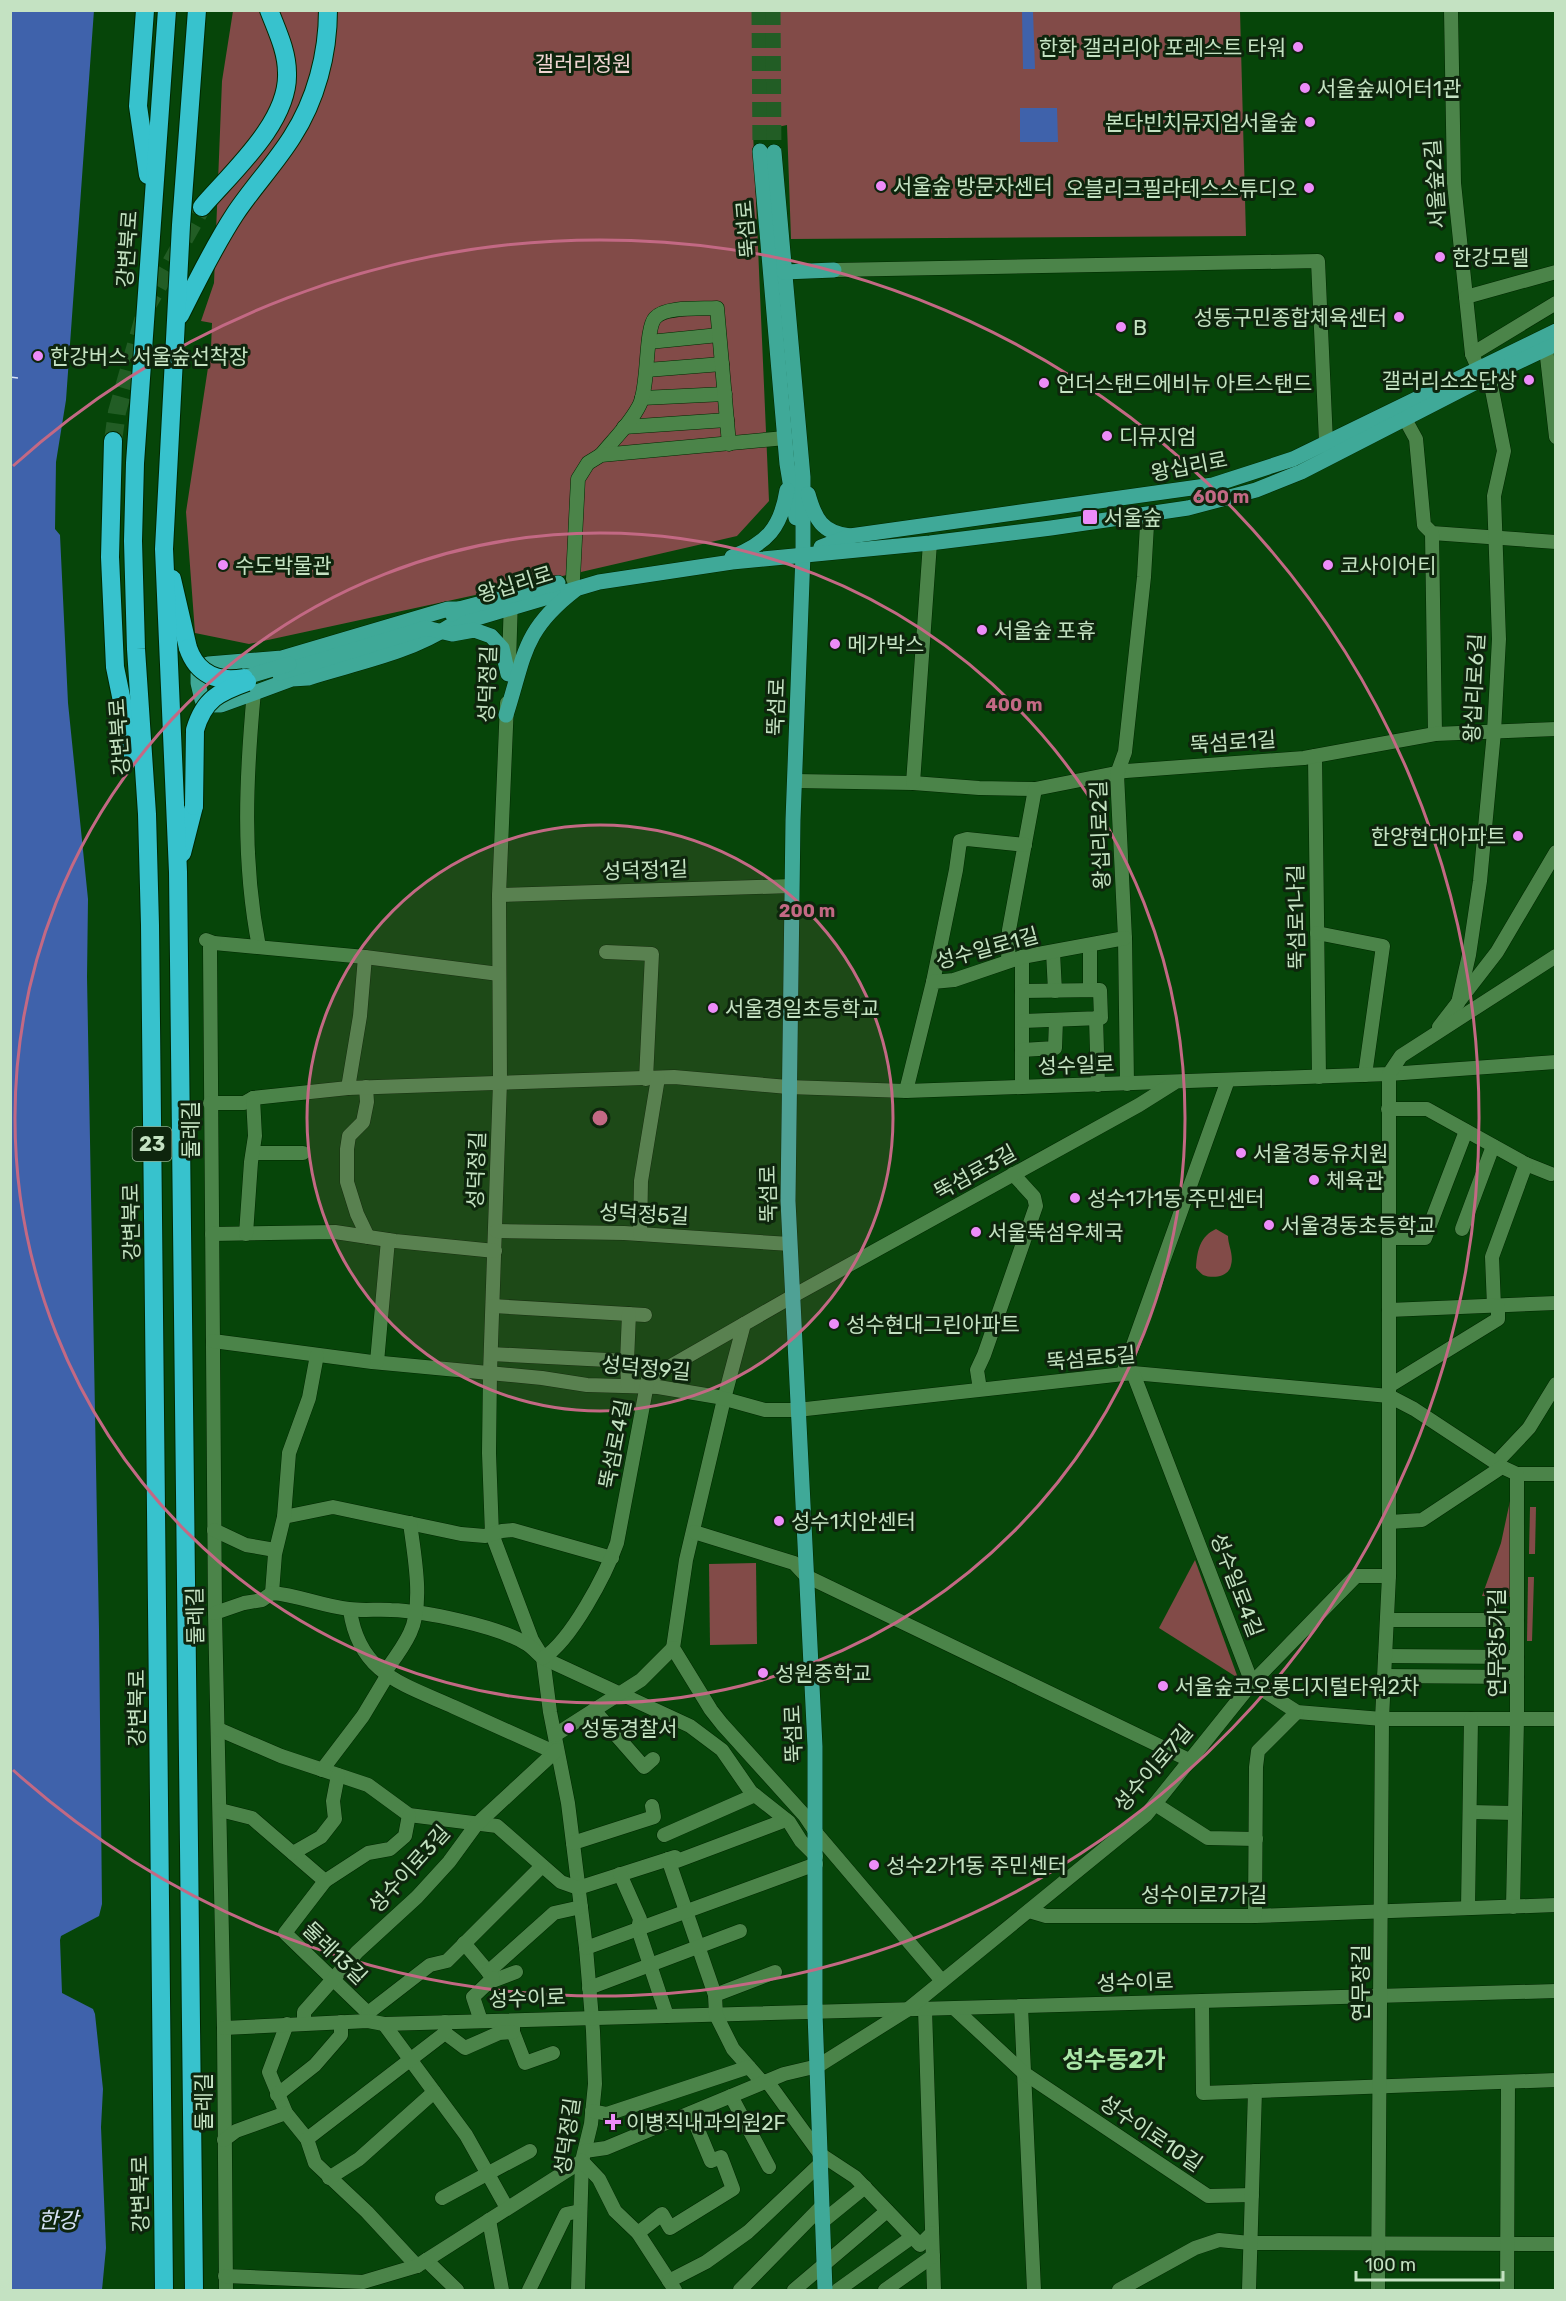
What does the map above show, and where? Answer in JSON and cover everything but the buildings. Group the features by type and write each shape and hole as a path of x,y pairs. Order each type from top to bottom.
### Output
{"highway":[{"path":"145,10 138,106 153,206"},
{"name":"강변북로","path":"163,2287 157,1501 147,823 136,649 133,541 135,463 167,10"},
{"name":"23","path":"194,2290 178,872 164,549 181,225 197,10"},
{"path":"195,37 202,10"},
{"path":"202,207 268,129 282,102 287,82 286,60 269,10"},
{"path":"177,319 235,214 285,148 300,123 321,66 328,10"},
{"path":"113,441 110,557 116,667 147,823"},
{"path":"164,549 188,648 195,663 206,674 249,684"},
{"path":"178,872 194,806 193,755 198,718 210,700 221,692 249,684"}],"main road":[{"name":"뚝섬로","path":"796,479 784,438 767,151 784,272 796,479 803,554 792,886 788,1201 815,1746 817,1834 815,2013 825,2290"},
{"path":"784,272 834,270"},
{"name":"왕십리로","path":"577,582 803,554 930,543 1188,508 1256,490 1300,472 1330,449 1480,366 1556,331"},
{"name":"왕십리로","path":"413,629 426,628 441,632 450,626 511,602 577,582 669,561 803,554 850,536 1213,485 1330,449 1406,418 1480,366 1551,346"},
{"path":"796,479 818,522 840,534 850,536"},
{"path":"732,558 748,551 775,529 796,479"},
{"path":"506,715 519,666 529,640 542,621 577,582"},
{"name":"왕십리로","path":"249,684 413,629 449,616 459,609 511,602"},
{"path":"459,609 448,609 278,659 215,662 203,668 198,675 199,692 208,705 221,705 249,684 308,678 410,647 441,632 452,634 474,630 491,636 502,648 508,674"}],"street":[{"name":"서울숲2길","path":"1451,10 1454,183 1466,297 1480,366"},
{"path":"834,270 1318,261 1330,449"},
{"path":"1466,297 1556,272"},
{"path":"1480,366 1556,303"},
{"path":"577,582 578,479 588,463 601,455 624,427 642,398 647,370 649,331 654,319 665,311 717,308 729,444"},
{"path":"649,342 719,335"},
{"path":"1551,346 1556,437"},
{"path":"647,370 722,364"},
{"name":"왕십리로6길","path":"1458,1003 1469,955 1480,881 1494,732 1499,639 1494,496 1504,452 1480,366"},
{"path":"642,398 725,394"},
{"path":"1406,418 1416,440 1424,525 1432,533 1556,542"},
{"path":"624,427 727,420"},
{"path":"601,455 784,438"},
{"name":"왕십리로2길","path":"1127,1084 1125,938 1117,774 1125,752 1144,577 1147,525 1143,515"},
{"path":"1432,533 1435,734"},
{"path":"913,783 930,543"},
{"name":"성덕정길","path":"511,602 499,895 500,1082 489,1453 492,1534 532,1640 543,1658 556,1751 573,1843 586,1948 595,2084 583,2156 578,2290"},
{"path":"249,684 246,834 250,890 259,947 365,957 499,974"},
{"name":"뚝섬로1길","path":"795,781 913,783 1035,789 1126,771 1315,756 1435,734 1556,729"},
{"name":"뚝섬로1나길","path":"1315,756 1319,1077"},
{"path":"1008,961 1009,930 1035,789"},
{"path":"933,982 960,841 967,839 1025,845"},
{"path":"1431,1037 1497,952 1556,852"},
{"name":"성덕정1길","path":"499,895 792,886"},
{"path":"1317,933 1383,946 1365,1075"},
{"name":"성수일로1길","path":"906,1091 933,982 954,980 1022,957 1125,938"},
{"name":"둘레길","path":"226,2290 224,2028 214,1530 210,941 259,947"},
{"path":"1090,945 1090,990"},
{"path":"606,952 652,954 652,1078 641,1181 640,1234"},
{"path":"1053,952 1055,991"},
{"path":"1389,1074 1401,1056 1556,956"},
{"path":"348,1088 360,1016 365,957"},
{"path":"1022,957 1022,1087"},
{"path":"1022,992 1100,990 1098,1085"},
{"path":"1023,1021 1126,1013"},
{"path":"1023,1050 1055,1048 1056,1020"},
{"name":"성수일로","path":"210,1103 244,1103 253,1098 348,1088 500,1082 674,1077 788,1087 906,1091 1389,1074 1556,1062"},
{"name":"연무장길","path":"1378,2290 1382,1719 1389,1576 1389,1074"},
{"path":"1128,1373 1228,1080"},
{"name":"뚝섬로3길","path":"793,1296 1139,1105 1176,1082"},
{"path":"366,1087 367,1101 363,1122 349,1136 347,1182 357,1214 368,1237"},
{"path":"246,1234 256,1118 253,1098"},
{"path":"1389,1109 1427,1109 1526,1164 1551,1174"},
{"path":"1389,1238 1425,1238 1466,1131"},
{"path":"1462,1229 1494,1146"},
{"path":"253,1153 303,1153"},
{"path":"1526,1164 1492,1257 1498,1319 1389,1391 1499,1465 1517,1474 1556,1474"},
{"path":"979,1383 977,1370 1036,1206 1034,1197 1013,1174"},
{"name":"성덕정5길","path":"496,1231 640,1234 790,1244"},
{"path":"212,1234 335,1232 495,1251"},
{"path":"377,1362 388,1240"},
{"name":"뚝섬로4길","path":"543,1658 552,1653 565,1636 588,1602 612,1558 617,1543 648,1379 793,1296"},
{"path":"1389,1310 1556,1303"},
{"path":"493,1306 645,1315"},
{"path":"628,1386 629,1314"},
{"path":"555,1735 641,1680 673,1648 686,1560 744,1324"},
{"name":"성덕정9길","path":"213,1341 377,1362 587,1384 647,1387 724,1399 765,1410 797,1410"},
{"path":"491,1354 627,1361"},
{"path":"272,1593 275,1550 284,1517 289,1452 309,1398 317,1355"},
{"name":"뚝섬로5길","path":"797,1410 1128,1373 1389,1391"},
{"name":"성수일로4길","path":"1128,1373 1252,1683"},
{"path":"1389,1522 1422,1520 1499,1465 1528,1428 1556,1384"},
{"name":"연무장5가길","path":"1513,1907 1517,1719 1517,1474"},
{"path":"284,1517 333,1507 461,1534 477,1536 513,1530 612,1558"},
{"path":"322,1770 363,1716 387,1676 387,1669 411,1632 416,1613 410,1523"},
{"path":"214,1530 246,1545 275,1550"},
{"path":"694,1532 794,1563 806,1576 1189,1761"},
{"name":"성수이로7길","path":"907,2010 1146,1815 1252,1683 1356,1576 1389,1576"},
{"path":"215,1613 244,1603 262,1600 272,1593 290,1595 326,1606 350,1610 390,1610 459,1621 526,1643 543,1658 690,1726 722,1750 755,1796 786,1820 816,1860 586,1948"},
{"path":"350,1610 352,1625 360,1644 387,1676 412,1690 556,1751"},
{"path":"1387,1620 1517,1620"},
{"path":"673,1648 711,1710 805,1816 817,1834 942,1981"},
{"path":"1385,1656 1517,1657"},
{"path":"1384,1676 1517,1677"},
{"path":"1252,1683 1297,1712 1382,1719 1556,1719"},
{"path":"594,1710 644,1767 653,1759"},
{"path":"1255,1916 1258,1751 1297,1712"},
{"path":"1468,1908 1471,1719"},
{"path":"218,1729 281,1756 368,1785 409,1815 497,1826 561,1882 578,1888 675,1857 677,1861 786,1820"},
{"name":"성수이로3길","path":"304,2023 303,2012 357,1953 417,1897 449,1862 476,1825 556,1751"},
{"path":"293,1852 321,1837 335,1819 333,1801 338,1775"},
{"path":"664,1835 755,1796"},
{"path":"1155,1804 1208,1838 1256,1839"},
{"path":"573,1843 654,1817 652,1806"},
{"path":"220,1810 252,1818 326,1881 368,1853 390,1849 405,1836 409,1815"},
{"path":"1470,1812 1515,1813"},
{"path":"668,1859 715,1995 716,2015 733,2049 765,2082 820,2159 855,2177 920,2245 932,2233"},
{"path":"368,2017 430,1965 447,1961 542,1866"},
{"path":"620,1874 640,1919 638,1929 667,2016"},
{"name":"둘레13길","path":"326,1881 285,1933 333,1979 368,2017"},
{"name":"성수이로7가길","path":"1029,1911 1046,1916 1255,1916 1556,1905"},
{"path":"481,2021 473,1997 490,1975 554,1913 581,1907"},
{"path":"590,1988 740,1931"},
{"path":"464,1943 495,1980 516,1972"},
{"path":"715,1995 775,1972"},
{"name":"성수이로","path":"224,2028 341,2022 368,2017 384,2024 445,2028 481,2021 513,2026 592,2017 815,2013 1556,1991"},
{"path":"1202,2001 1203,2093 1556,2080"},
{"path":"1021,2006 1034,2290"},
{"name":"성수이로10길","path":"955,2008 1024,2073 1208,2196 1252,2195"},
{"path":"925,2009 933,2256 932,2289"},
{"path":"225,2276 363,2282 421,2263 583,2156 784,2074 818,2066 907,2010"},
{"path":"277,2095 315,2065 341,2035 341,2022"},
{"path":"287,2024 269,2072 286,2113 307,2139 315,2163 421,2263 452,2289"},
{"path":"384,2024 466,2135 507,2208"},
{"path":"307,2139 409,2060 445,2028 465,2048 513,2026 525,2063 553,2053"},
{"path":"592,2110 607,2114 749,2067"},
{"path":"1507,2290 1508,2082"},
{"path":"1249,2290 1255,2091"},
{"path":"329,2178 359,2159 434,2092"},
{"path":"731,2096 769,2167"},
{"path":"224,2140 236,2131 286,2113"},
{"path":"638,2233 662,2214 670,2228 733,2189 721,2157 711,2161 691,2113"},
{"path":"442,2198 530,2151"},
{"path":"583,2156 599,2179 615,2211 638,2233 672,2286 748,2232 820,2159"},
{"path":"822,2222 865,2187"},
{"path":"740,2290 822,2206"},
{"path":"530,2290 566,2214 580,2211"},
{"path":"794,2290 824,2267 887,2211"},
{"path":"489,2220 502,2290"},
{"path":"838,2290 912,2237"},
{"path":"1119,2290 1195,2248 1219,2240 1250,2243 1556,2244"},
{"path":"885,2290 933,2256"}],"green space":[{"name":"갤러리정원","path":"233,11 1240,11 1246,236 791,239 787,125 753,132 769,501 737,536 249,644 195,633 186,512 211,348 212,323 201,321 214,283 222,81"},
{"path":"1216,1229 1228,1236 1232,1261 1227,1272 1216,1277 1202,1274 1196,1268 1200,1245 1206,1236"},
{"path":"1513,1487 1511,1597 1482,1596 1501,1543"},
{"path":"1530,1507 1536,1507 1535,1554 1529,1554"},
{"path":"1195,1560 1238,1678 1159,1628"},
{"path":"756,1563 757,1644 710,1645 709,1564"},
{"path":"1528,1577 1534,1577 1532,1641 1527,1641"}],"water":[{"name":"한강","path":"94,10 66,400 56,462 55,529 60,535 68,703 88,899 87,977 102,1904 99,1916 61,1936 60,1940 62,1993 93,2009 95,2014 103,2089 101,2127 106,2248 102,2290 11,2290 10,11"},
{"path":"1022,11 1033,11 1035,69 1023,69"},
{"path":"1020,108 1057,108 1058,142 1020,142"}],"ferry route":[{"path":"10,377 18,378 10,379"}],"tunnel":[{"path":"759,10 760,151"},
{"path":"773,10 774,152"},
{"path":"113,441 117,412 147,306 202,207"}],"place":[{"name":"한화 갤러리아 포레스트 타워","path":"1298,47"},
{"name":"서울숲씨어터1관","path":"1305,88"},
{"name":"본다빈치뮤지엄서울숲","path":"1310,122"},
{"name":"서울숲 방문자센터","path":"881,186"},
{"name":"오블리크필라테스스튜디오","path":"1309,188"},
{"name":"한강모텔","path":"1440,257"},
{"name":"성동구민종합체육센터","path":"1399,317"},
{"name":"B","path":"1121,327"},
{"name":"한강버스 서울숲선착장","path":"38,356"},
{"name":"갤러리소소단상","path":"1529,380"},
{"name":"언더스탠드에비뉴 아트스탠드","path":"1044,383"},
{"name":"디뮤지엄","path":"1107,436"},
{"name":"서울숲","path":"1090,517"},
{"name":"수도박물관","path":"223,565"},
{"name":"코사이어티","path":"1328,565"},
{"name":"서울숲 포휴","path":"982,630"},
{"name":"메가박스","path":"835,644"},
{"name":"한양현대아파트","path":"1518,836"},
{"name":"서울경일초등학교","path":"713,1008"},
{"name":"서울경동유치원","path":"1241,1153"},
{"name":"체육관","path":"1314,1180"},
{"name":"성수1가1동 주민센터","path":"1075,1198"},
{"name":"서울경동초등학교","path":"1269,1225"},
{"name":"서울뚝섬우체국","path":"976,1232"},
{"name":"성수현대그린아파트","path":"834,1324"},
{"name":"성수1치안센터","path":"779,1521"},
{"name":"성원중학교","path":"763,1673"},
{"name":"서울숲코오롱디지털타워2차","path":"1163,1686"},
{"name":"성동경찰서","path":"569,1728"},
{"name":"성수2가1동 주민센터","path":"874,1865"},
{"name":"이병직내과의원2F","path":"613,2122"}],"district":[{"name":"성수동2가","path":"1114,2060"}]}
